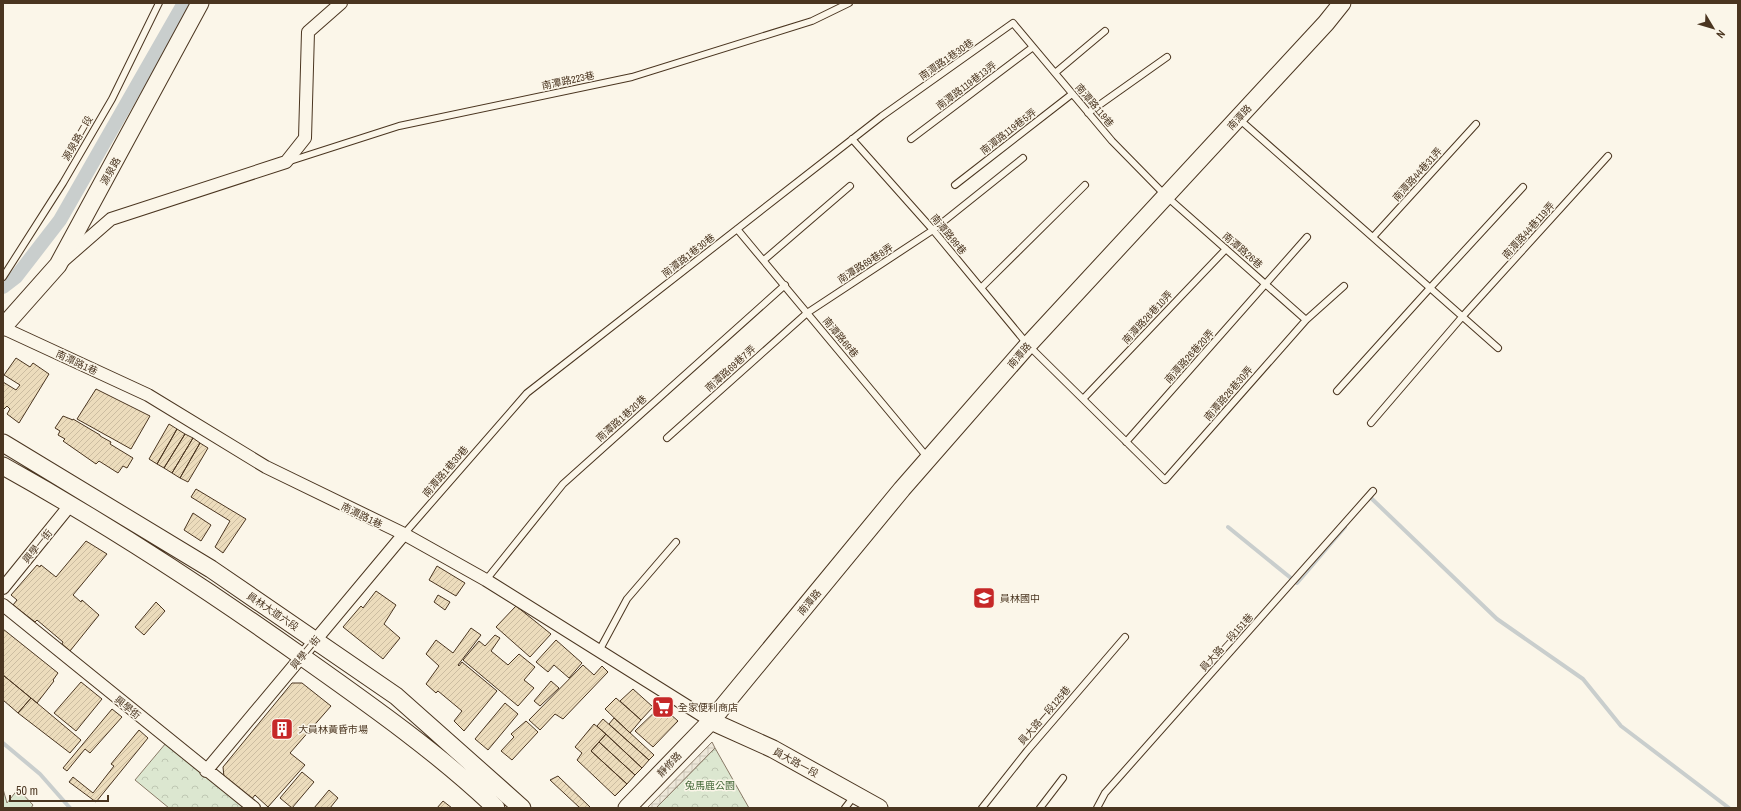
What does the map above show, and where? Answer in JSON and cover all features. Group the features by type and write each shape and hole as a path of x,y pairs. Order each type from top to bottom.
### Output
{"street":[{"name":"源泉路","path":"3,327 58,265 200,3"},
{"path":"58,265 112,219 286,162 305,138 308,32 341,3"},
{"name":"南潭路","path":"711,721 929,459 1028,345 1326,23 1342,3"},
{"name":"南潭路1巷","path":"3,327 148,395 266,467 404,534 486,580 711,721"},
{"name":"員林大道六段","path":"3,443 211,570 396,696 522,808"},
{"name":"員林大道六段","path":"3,466 71,504 237,610 383,714 496,808"},
{"name":"興學一街","path":"3,588 71,504"},
{"name":"興學二街","path":"206,771 404,534"},
{"name":"興學街","path":"3,605 206,771 254,808"},
{"name":"員大路一段","path":"711,721 773,749 879,808"},
{"name":"靜修路","path":"627,808 711,721"}],"lane":[{"name":"源泉路二段","path":"3,277 63,183 112,99 159,3"},
{"name":"南潭路223巷","path":"286,162 399,126 632,77 812,21 849,3"},
{"name":"南潭路119巷","path":"1013,23 1112,141 1166,196"},
{"name":"南潭路1巷30巷","path":"404,534 527,393 852,139 1013,23"},
{"path":"1055,73 1105,32"},
{"name":"南潭路119巷13弄","path":"911,139 1033,47"},
{"path":"1088,113 1167,57"},
{"name":"南潭路119巷5弄","path":"955,185 1072,94"},
{"path":"1238,118 1498,348"},
{"name":"南潭路44巷31弄","path":"1373,237 1476,124"},
{"name":"南潭路99巷","path":"852,139 933,230 1028,345 1165,480"},
{"name":"南潭路44巷119弄","path":"1371,423 1462,317 1608,156"},
{"name":"南潭路69巷8弄","path":"807,313 933,230 1023,158"},
{"path":"981,288 1085,185"},
{"path":"764,260 850,186"},
{"path":"1337,391 1523,187"},
{"name":"南潭路26巷","path":"1166,196 1306,320"},
{"name":"南潭路69巷","path":"737,229 929,459"},
{"name":"南潭路26巷20弄","path":"1126,442 1307,237"},
{"name":"南潭路26巷10弄","path":"1083,399 1226,249"},
{"name":"南潭路1巷20巷","path":"486,580 563,484 785,285"},
{"name":"南潭路26巷30弄","path":"1165,480 1306,320 1344,286"},
{"name":"南潭路69巷7弄","path":"667,438 807,313"},
{"name":"員大路一段151巷","path":"1097,808 1105,793 1373,491"},
{"path":"599,651 627,599 676,542"},
{"name":"員大路一段125巷","path":"982,808 1027,751 1125,637"},
{"path":"1040,808 1063,778"},
{"path":"845,808 856,795"}],"green space":[{"path":"166,743 244,808 169,808 135,780"},
{"name":"兔馬鹿公園","path":"715,748 749,808 656,808"},
{"path":"3,789 7,803 18,789 33,805 31,808 3,808"}],"shaded area":[{"path":"712,742 715,748 656,808 647,808"}],"building":[{"path":"16,358 30,367 33,363 49,374 19,423 7,414 10,409 7,406 3,410 3,382 16,390 20,385 4,375"},
{"path":"96,389 150,416 131,449 77,419"},
{"path":"63,416 73,419 100,435 111,442 110,444 133,458 127,468 123,466 118,473 99,461 96,464 63,441 65,439 58,435 60,431 55,428"},
{"path":"169,424 177,429 157,464 149,459"},
{"path":"177,429 185,434 164,468 157,464"},
{"path":"185,434 193,438 172,473 164,468"},
{"path":"193,438 200,443 180,478 172,473"},
{"path":"200,443 208,448 188,482 180,478"},
{"path":"196,489 246,519 223,553 215,547 230,521 191,497"},
{"path":"193,513 211,525 201,541 184,530"},
{"path":"86,541 107,554 73,595 81,602 82,600 99,615 70,651 62,644 63,642 37,620 35,622 13,605 17,600 11,595 37,565 40,567 41,565 56,577"},
{"path":"437,566 465,583 456,596 429,580"},
{"path":"376,591 396,605 384,624 400,638 383,659 343,627 361,606 363,608"},
{"path":"438,595 450,602 445,610 434,602"},
{"path":"156,602 165,611 144,635 135,627"},
{"path":"516,606 551,634 530,657 496,627"},
{"path":"471,628 481,635 458,665 459,666 462,662 497,691 464,731 454,721 462,711 438,691 436,693 426,684 439,666 426,654 436,640 453,653"},
{"path":"3,629 58,673 53,680 54,681 37,703 3,675"},
{"path":"495,635 500,638 491,651 508,665 519,654 535,667 524,680 534,688 518,706 463,660 479,641 485,646"},
{"path":"556,640 582,663 569,678 554,665 548,672 536,662"},
{"path":"583,665 594,675 602,666 608,672 563,719 555,714 540,730 529,720"},
{"path":"3,675 31,698 18,713 3,700"},
{"path":"551,681 559,688 540,706 534,701"},
{"path":"81,682 102,699 76,731 54,713"},
{"name":"大員林黃昏市場","path":"292,683 302,683 331,706 290,753 305,765 268,807 255,795 251,800 224,777 223,767"},
{"path":"633,689 653,707 641,720 620,701"},
{"path":"31,698 81,740 70,753 18,713"},
{"path":"616,698 641,720 630,733 605,709"},
{"path":"505,703 518,714 488,750 475,739"},
{"path":"661,706 678,721 653,747 635,731"},
{"path":"112,709 122,717 90,753 85,749 67,771 63,768"},
{"path":"614,718 654,755 649,760 609,724"},
{"path":"603,719 649,760 642,768 597,726"},
{"path":"526,721 538,732 512,760 501,751 514,737 511,734"},
{"path":"594,724 606,734 591,751 627,784 615,796 577,760 582,753 575,747"},
{"path":"139,730 148,738 96,802 69,782 73,777 93,793 114,766 111,764"},
{"path":"606,734 642,768 635,775 599,742"},
{"path":"599,742 635,775 627,784 591,751"},
{"path":"302,772 314,782 292,808 280,798"},
{"path":"558,776 591,808 580,808 550,780"},
{"path":"329,790 338,798 330,808 314,808"},
{"path":"443,801 452,808 437,808"}],"waterway":[{"path":"3,287 16,277 60,220 184,3"},
{"path":"1368,500 1370,497 1497,619 1583,679 1621,726 1729,808"},
{"path":"1228,527 1297,583 1345,527"},
{"path":"3,743 40,774 70,808"}],"place":[{"name":"員林國中","path":"984,598"},
{"name":"全家便利商店","path":"663,707"},
{"name":"大員林黃昏市場","path":"282,729"}]}
